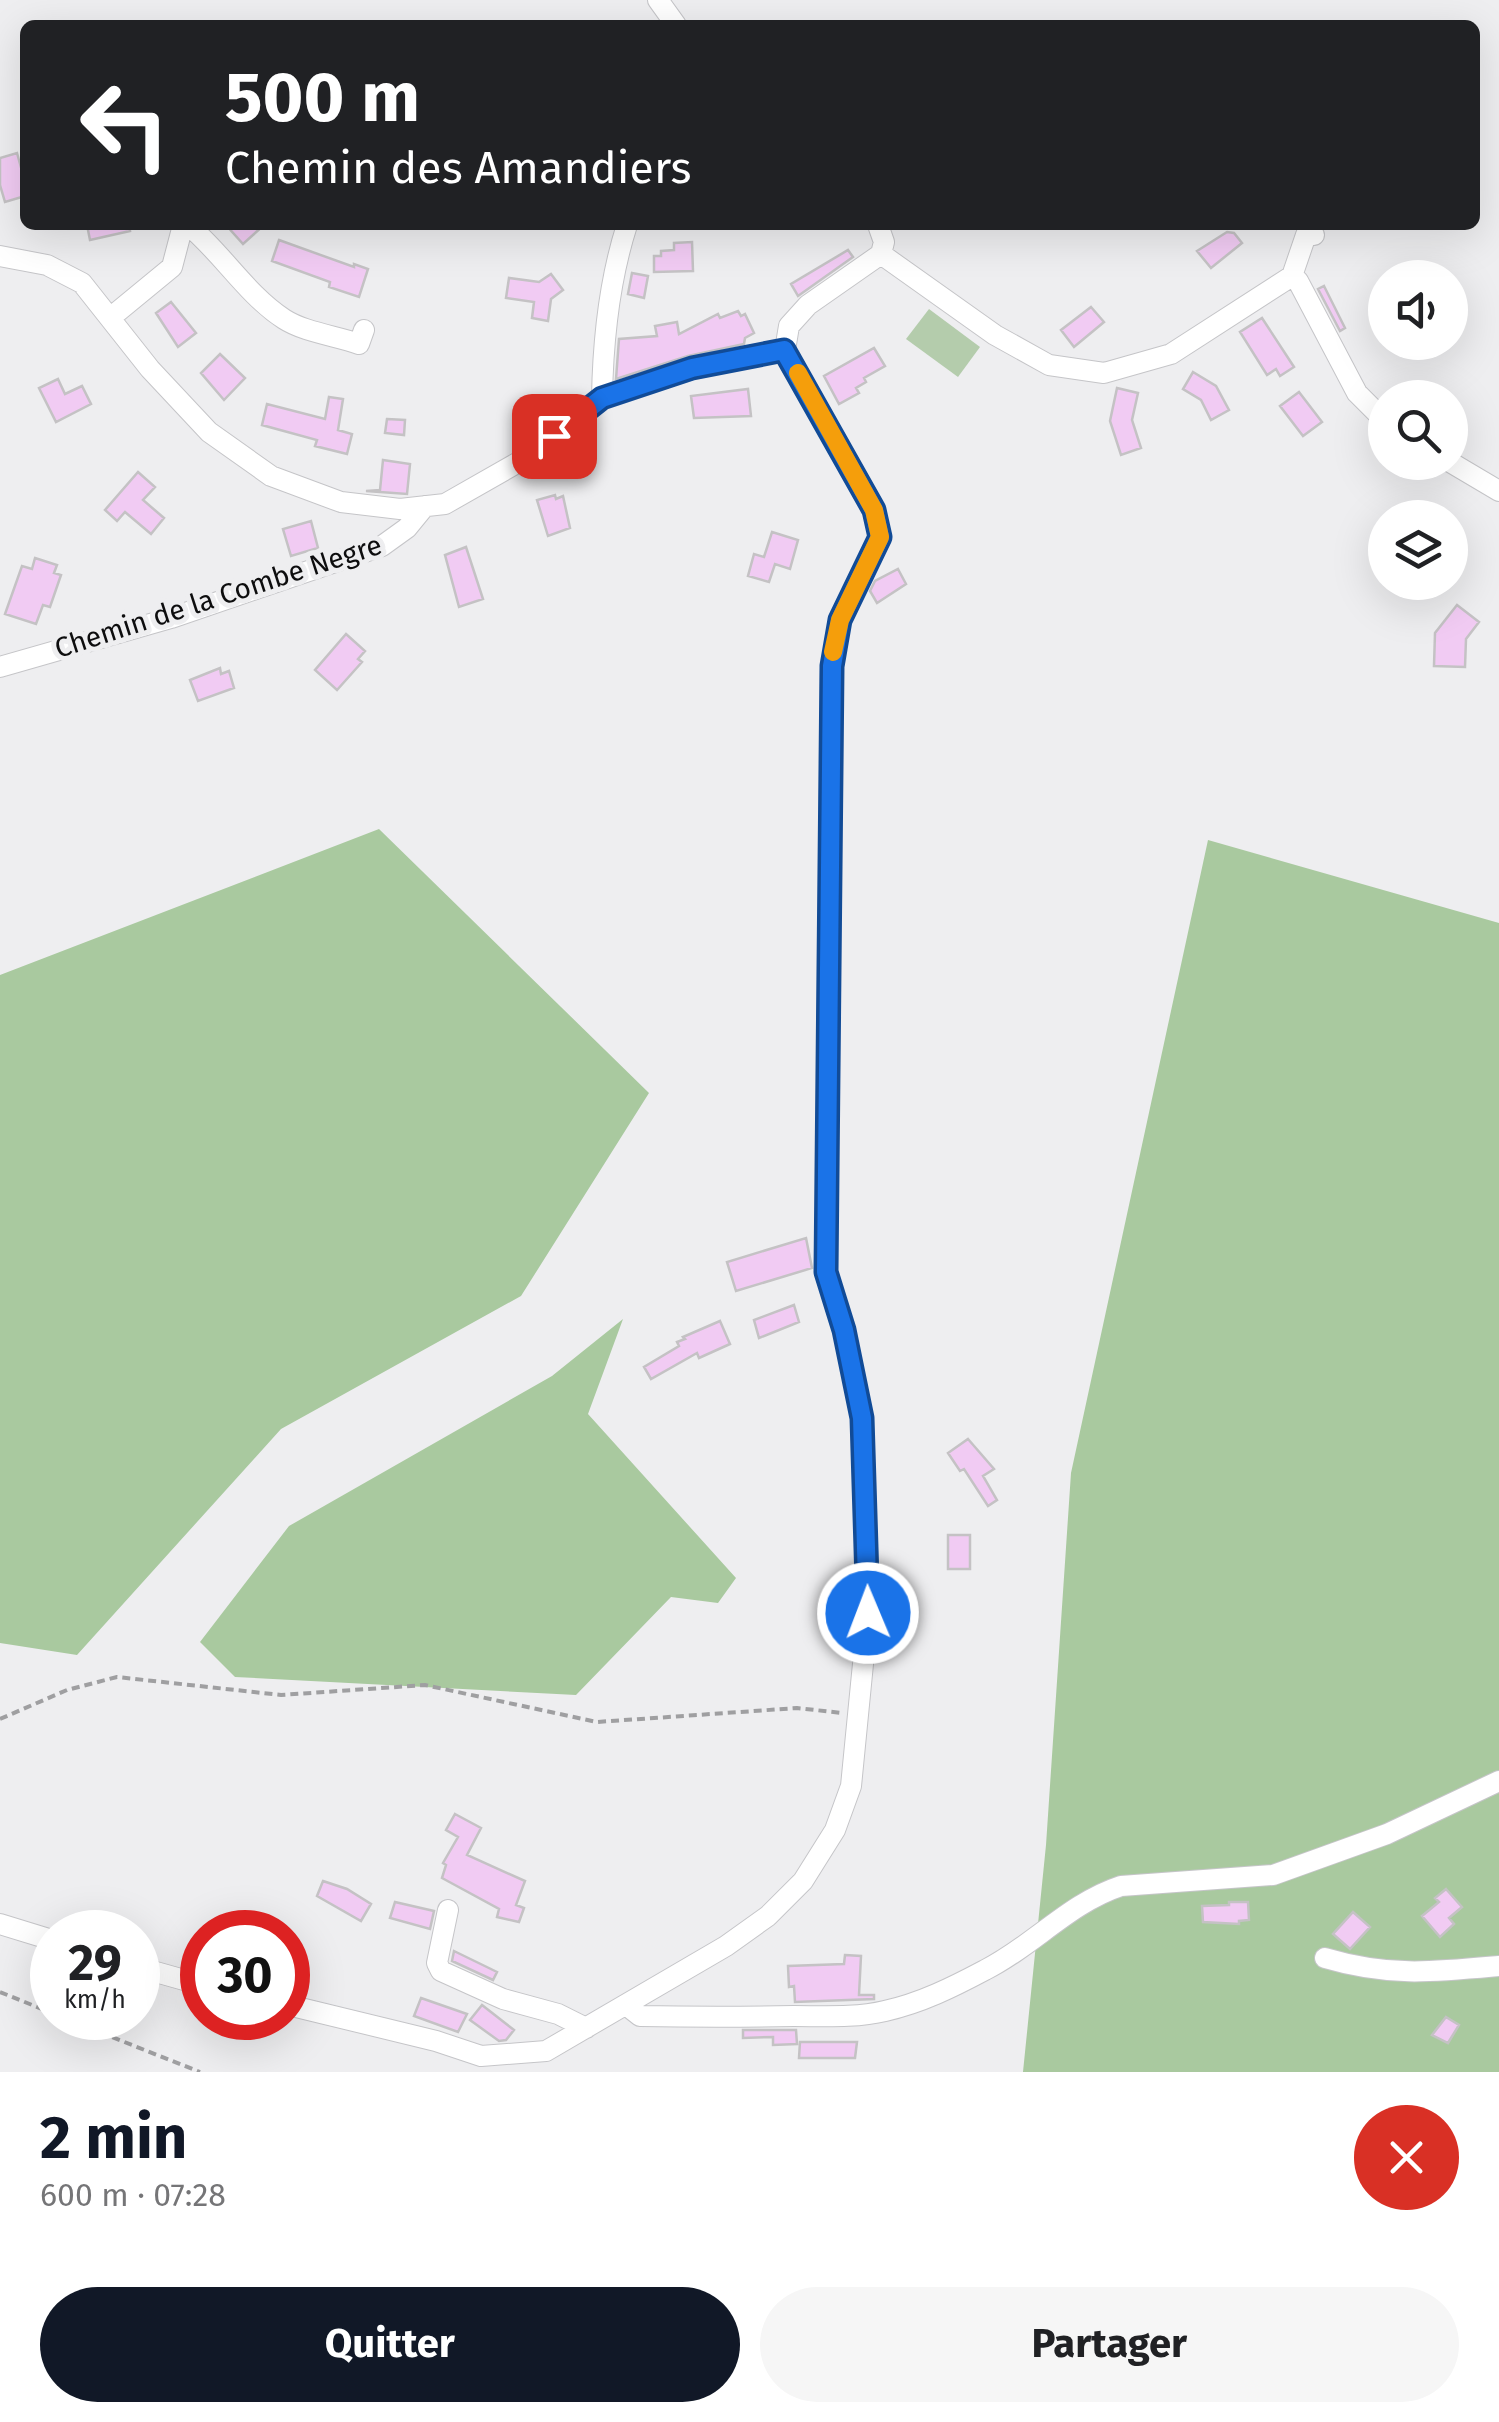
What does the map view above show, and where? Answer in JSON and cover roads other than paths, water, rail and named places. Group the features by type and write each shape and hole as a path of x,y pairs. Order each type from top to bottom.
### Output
{"street":[{"path":"110,318 172,267 183,230"},
{"path":"192,230 251,292 287,321 359,344 364,330"},
{"path":"602,398 603,354 615,265 626,230"},
{"path":"310,2011 436,2041 481,2056 546,2051 726,1946 768,1916 803,1882 835,1830 851,1786 868,1613 862,1418 844,1330 826,1272 832,666 840,620 880,537 874,510 784,350 789,326 808,305 881,254 884,242 880,230"},
{"path":"881,254 995,335 1049,366 1104,372 1172,354 1292,276 1306,235 1314,236"},
{"path":"0,256 47,265 82,283 150,369 209,432 270,476 342,502 400,509 444,504 531,455 602,398 692,368 784,350"},
{"path":"1292,276 1358,394 1368,404"},
{"path":"1468,473 1499,491"},
{"name":"Chemin de la Combe Negre","path":"0,667 170,618 382,546 408,528 425,506"},
{"path":"626,2005 640,2016 843,2016 886,2011 929,1998 990,1968 1100,1892 1121,1886 1273,1875 1387,1834 1499,1781"},
{"path":"448,1910 437,1963 441,1971 503,1999 558,2014 586,2028"},
{"path":"0,1924 30,1933"},
{"path":"1325,1958 1358,1968 1406,1974 1499,1966"}]}
